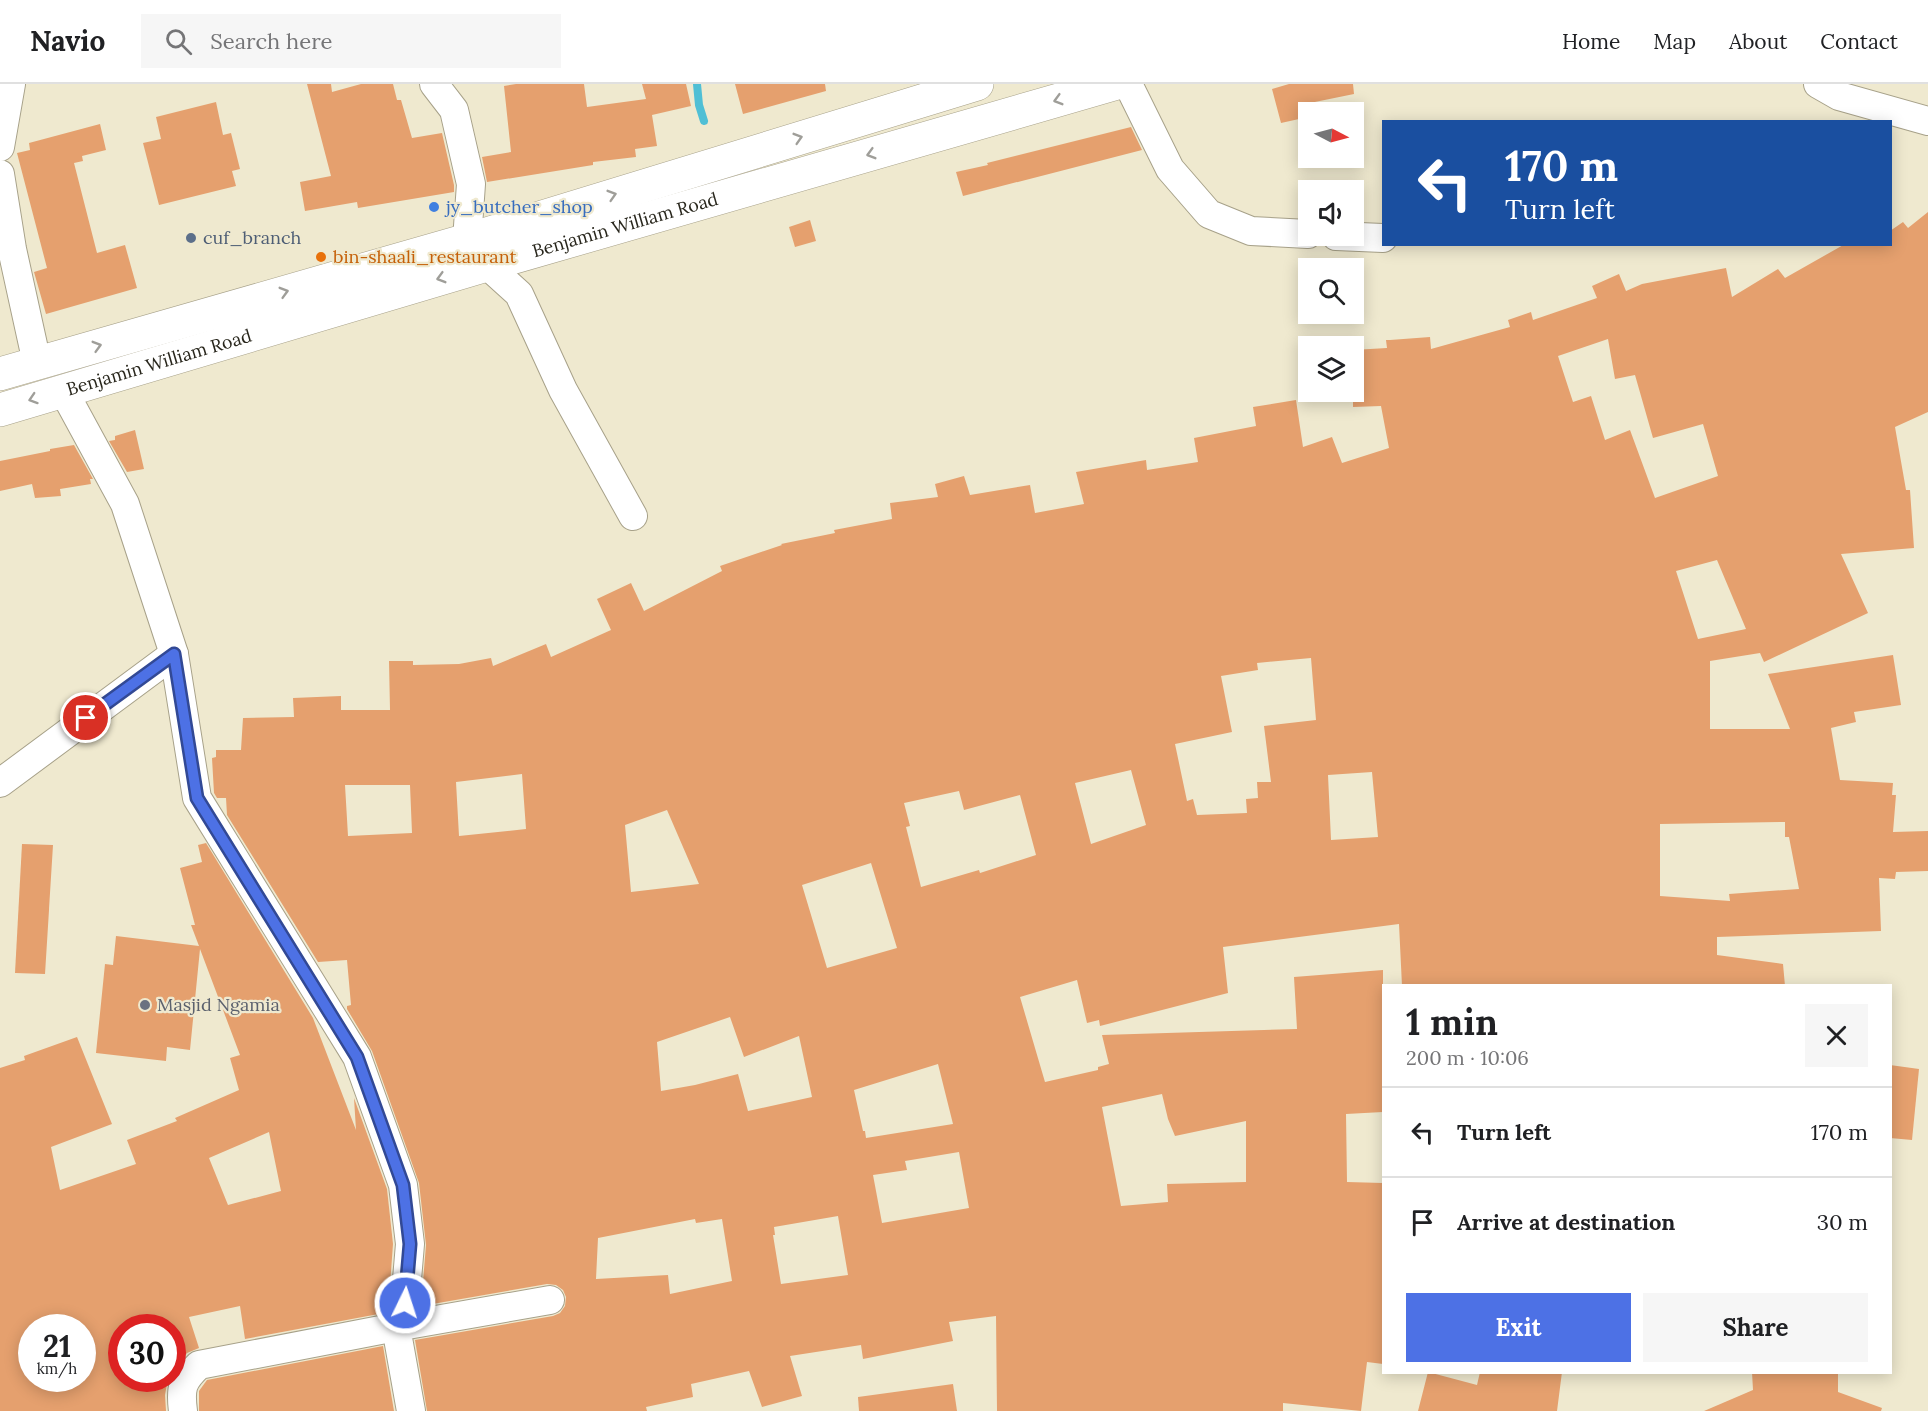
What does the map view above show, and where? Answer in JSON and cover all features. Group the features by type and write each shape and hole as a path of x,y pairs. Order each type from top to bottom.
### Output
{"main road":[{"name":"Benjamin William Road","path":"0,374 467,240 912,94 976,84"},
{"name":"Benjamin William Road","path":"0,410 487,265 1114,84"}],"street":[{"path":"0,147 11,84"},
{"path":"434,84 454,110 471,184 467,240"},
{"path":"1128,84 1170,169 1209,214 1251,231 1298,233"},
{"path":"1818,84 1839,96 1928,121"},
{"path":"0,174 12,249 37,363"},
{"path":"1364,237 1382,238"},
{"path":"487,265 519,294 563,390 633,516"},
{"path":"63,390 125,504 174,654 197,798 357,1057 403,1185 410,1244 405,1303 396,1327 411,1411"},
{"path":"0,783 174,654"},
{"path":"183,1411 180,1393 187,1377 199,1365 550,1300"}],"building":[{"path":"307,84 331,84 332,92 361,84 393,84 397,100 401,100 412,138 442,133 454,192 358,208 357,202 305,211 300,182 331,176"},
{"path":"584,84 587,107 646,99 642,84 686,84 691,106 652,115 657,146 635,149 636,157 593,162 593,165 487,182 482,157 511,152 504,86"},
{"path":"735,84 825,84 826,91 743,114"},
{"path":"1289,84 1353,84 1354,94 1315,102 1298,102 1298,119 1281,123 1272,89"},
{"path":"216,102 223,135 231,133 240,169 232,171 236,186 159,205 143,143 161,139 156,117"},
{"path":"100,124 106,150 82,156 83,161 74,163 97,253 125,245 137,288 46,314 34,272 47,268 17,153 30,150 29,143"},
{"path":"1131,127 1142,150 963,196 956,172"},
{"path":"1928,212 1928,412 1895,427 1906,490 1910,490 1914,548 1841,554 1868,613 1764,662 1760,653 1710,661 1710,729 1790,729 1768,674 1893,655 1901,705 1854,712 1856,722 1831,728 1840,780 1893,783 1892,795 1896,795 1893,832 1928,831 1928,871 1896,872 1895,879 1879,878 1881,931 1717,937 1717,955 1783,964 1785,984 1402,984 1399,924 1223,947 1228,993 1100,1026 1099,1020 1087,1023 1077,980 1020,997 1045,1082 1098,1070 1098,1067 1109,1064 1102,1035 1297,1029 1294,977 1383,970 1382,1112 1346,1114 1347,1182 1382,1183 1382,1364 1367,1362 1361,1411 1283,1403 1283,1411 997,1411 996,1316 949,1322 953,1341 863,1359 861,1345 790,1356 802,1396 762,1407 749,1371 691,1384 693,1397 646,1407 647,1411 427,1411 415,1340 553,1316 560,1313 565,1306 566,1297 563,1290 556,1285 547,1284 421,1306 426,1245 419,1183 372,1051 347,1009 347,1006 351,1005 347,960 318,962 227,815 226,798 217,798 214,793 212,758 216,757 216,750 241,750 243,718 294,717 293,698 341,696 341,710 390,710 389,661 413,661 413,665 459,664 491,658 493,666 546,644 551,657 611,630 597,599 631,583 644,611 722,571 720,566 781,544 835,533 834,530 892,519 890,503 938,497 935,484 964,476 970,495 1030,485 1035,513 1084,504 1076,472 1146,460 1147,470 1198,462 1194,438 1256,426 1253,407 1296,400 1303,447 1332,437 1342,463 1389,448 1381,406 1353,407 1353,402 1364,402 1364,349 1387,348 1386,340 1430,337 1431,349 1510,327 1508,320 1531,312 1533,320 1597,298 1592,286 1619,274 1626,291 1642,284 1726,268 1732,297 1778,269 1785,278 1841,246 1892,246 1892,230 1903,222 1908,228","holes":["1608,339 1615,379 1635,375 1653,438 1703,424 1718,476 1655,498 1630,430 1605,440 1591,396 1573,402 1558,356","1717,560 1746,629 1698,639 1676,571","1311,658 1316,720 1264,726 1271,782 1257,782 1258,798 1246,799 1247,813 1197,815 1193,799 1187,801 1175,744 1232,732 1221,676 1258,670 1257,663","1131,770 1146,825 1091,844 1075,783","1372,772 1378,837 1331,840 1328,775","522,774 526,829 459,836 456,782","345,785 410,785 412,833 348,836","959,791 964,810 1020,795 1036,855 980,873 979,870 921,887 906,827 910,826 904,803","667,810 699,884 631,892 625,825","1785,822 1785,837 1789,837 1799,889 1729,894 1730,901 1660,896 1660,824","871,863 897,948 827,968 802,885","730,1017 744,1057 799,1036 812,1097 748,1111 738,1074 661,1091 657,1042","938,1064 953,1124 866,1138 854,1090","1162,1094 1175,1136 1246,1121 1246,1182 1167,1184 1168,1202 1121,1206 1102,1107","959,1152 969,1208 882,1223 873,1175 907,1170 905,1161","838,1216 848,1275 781,1284 773,1235 775,1235 774,1227","695,1219 696,1223 722,1219 732,1281 670,1294 668,1275 596,1279 598,1238"]},
{"path":"810,220 816,241 795,247 789,227"},
{"path":"135,430 144,469 127,472 109,441 115,440 115,436"},
{"path":"74,445 93,479 90,479 91,484 60,489 61,496 35,498 32,484 0,491 0,461"},
{"path":"206,843 313,1018 356,1130 354,1098 387,1189 393,1244 389,1299 384,1313 245,1339 240,1306 189,1317 199,1348 186,1354 186,1314 108,1314 108,1392 166,1392 166,1411 0,1411 0,1068 25,1060 24,1056 77,1037 112,1124 51,1147 60,1190 136,1164 127,1140 177,1121 175,1118 239,1090 230,1058 240,1055 200,949 190,1050 167,1047 166,1061 96,1053 105,964 113,965 116,936 199,946 191,925 195,925 180,868 202,862 198,845","holes":["269,1132 281,1191 228,1205 209,1158"]},
{"path":"22,844 53,845 45,974 15,973"},
{"path":"1892,1065 1919,1069 1912,1140 1892,1138"},
{"path":"383,1346 394,1411 199,1411 199,1391 207,1380"},
{"path":"1427,1374 1477,1385 1480,1374 1562,1374 1557,1411 1418,1411"},
{"path":"1752,1374 1838,1374 1838,1392 1882,1408 1881,1411 1704,1411 1753,1390"},
{"path":"953,1384 957,1411 859,1411 858,1397"}],"waterway":[{"path":"697,84 699,105 704,121"}],"place":[{"name":"jy_butcher_shop","path":"434,207"},
{"name":"cuf_branch","path":"191,238"},
{"name":"bin-shaali_restaurant","path":"321,257"},
{"name":"Masjid Ngamia","path":"145,1005"}],"route":[{"path":"86,718 174,654 197,798 357,1057 403,1185 410,1244 405,1303"}]}
